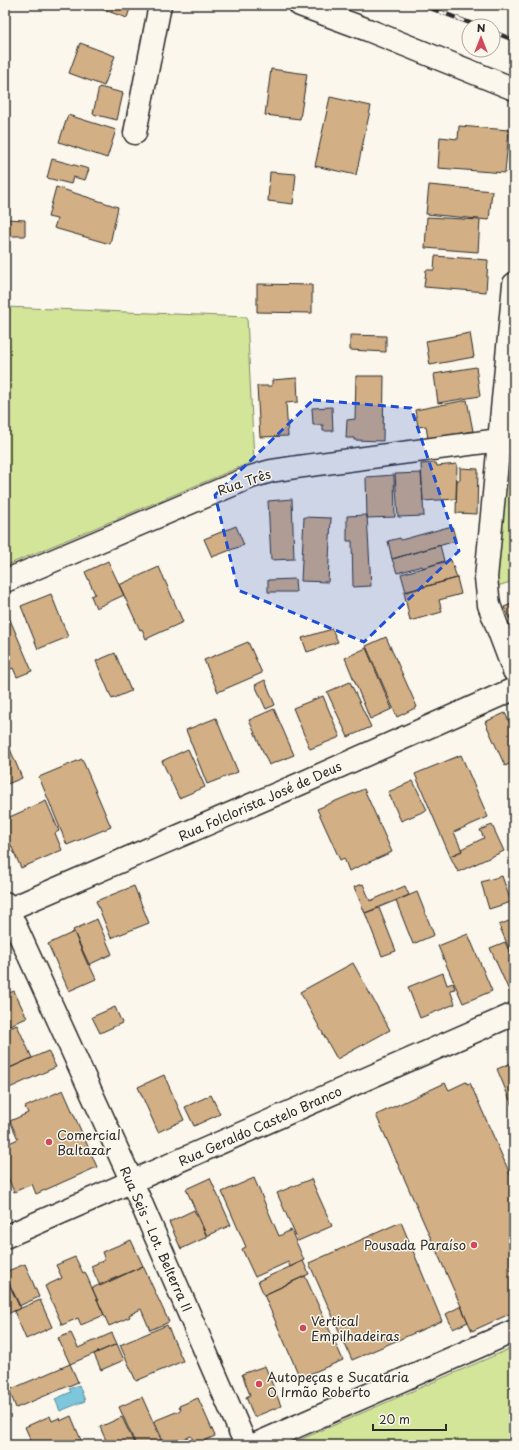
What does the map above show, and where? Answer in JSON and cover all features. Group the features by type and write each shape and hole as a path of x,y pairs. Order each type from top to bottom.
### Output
{"street":[{"path":"136,133 160,5"},
{"path":"300,5 368,30 514,89"},
{"path":"514,284 486,578 489,605 514,671"},
{"name":"Rua Três","path":"5,581 251,477 271,471 498,440"},
{"name":"Rua Folclorista José de Deus","path":"6,908 302,783 514,689"},
{"name":"Rua Seis - Lot. Belterra II","path":"6,908 132,1182 246,1445"},
{"name":"Rua Geraldo Castelo Branco","path":"5,1237 514,1014"},
{"path":"254,1445 514,1332"}],"highlighted area":[{"path":"313,400 411,408 459,551 364,642 238,590 215,495"}],"green space":[{"path":"5,307 247,317 254,461 5,566"},
{"path":"514,414 514,581 494,587"},
{"path":"514,1347 514,1445 288,1445"}],"water":[{"path":"79,1385 85,1401 60,1411 55,1399 71,1392 69,1389"}],"building":[{"path":"28,5 47,5 46,9"},
{"path":"103,5 131,5 127,18 102,9"},
{"path":"80,43 115,56 104,86 69,73"},
{"path":"271,69 307,74 300,119 265,115"},
{"path":"99,87 123,93 117,120 93,114"},
{"path":"330,97 371,106 356,175 315,166"},
{"path":"68,115 116,130 107,158 59,142"},
{"path":"459,126 509,130 505,173 438,168 440,137 458,139"},
{"path":"52,159 89,169 85,180 73,177 71,184 47,178"},
{"path":"270,172 296,174 293,204 268,201"},
{"path":"429,185 492,191 489,220 426,214"},
{"path":"56,187 118,207 110,244 54,228 57,219 48,217"},
{"path":"427,217 480,220 478,252 425,248"},
{"path":"5,219 25,220 25,236 5,236"},
{"path":"435,256 488,260 486,292 424,287 426,270 434,270"},
{"path":"257,284 312,285 312,313 257,312"},
{"path":"470,333 474,357 430,365 426,341"},
{"path":"350,335 386,336 386,352 350,350"},
{"path":"476,367 480,396 438,403 434,374"},
{"path":"356,376 384,376 383,441 354,440 354,438 346,438 347,420 355,419"},
{"path":"297,378 298,402 286,403 288,436 260,437 257,386 272,386 272,380"},
{"path":"467,400 473,431 428,439 426,426 418,427 415,410"},
{"path":"332,407 333,431 323,431 323,425 313,425 312,408"},
{"path":"436,463 437,466 457,464 456,499 423,501 421,464"},
{"path":"460,468 478,469 477,514 456,513 457,480 460,480"},
{"path":"421,473 424,516 398,517 395,474"},
{"path":"394,475 395,517 367,518 366,477"},
{"path":"292,499 294,559 271,560 268,501"},
{"path":"367,515 371,586 353,587 352,541 347,541 347,516"},
{"path":"304,517 331,518 328,582 301,581"},
{"path":"236,526 244,545 212,557 204,539"},
{"path":"452,526 456,541 392,559 388,541 400,538 401,540"},
{"path":"440,545 444,561 423,568 422,566 397,573 392,559"},
{"path":"451,560 457,578 406,592 401,574"},
{"path":"108,561 124,595 96,608 91,596 95,594 85,572"},
{"path":"159,567 183,622 146,639 142,629 140,630 119,585"},
{"path":"457,578 461,594 439,600 442,612 410,621 404,592"},
{"path":"295,579 296,592 268,592 268,580"},
{"path":"51,594 68,637 38,649 21,606"},
{"path":"514,603 514,619 513,617 509,618 504,607"},
{"path":"8,615 32,671 17,677 13,668 5,671 5,616"},
{"path":"332,629 338,642 307,652 302,638"},
{"path":"386,637 417,707 397,717 366,646"},
{"path":"248,642 262,673 218,692 204,660"},
{"path":"366,648 392,709 370,719 345,658"},
{"path":"115,653 131,691 112,699 96,661"},
{"path":"265,680 275,705 266,709 255,685"},
{"path":"350,682 371,727 348,737 327,692"},
{"path":"323,696 340,737 310,749 293,708"},
{"path":"274,709 294,755 269,765 249,720"},
{"path":"505,713 514,732 514,762 505,766 485,722"},
{"path":"216,718 238,772 207,784 186,730"},
{"path":"8,744 22,778 5,785 5,746"},
{"path":"188,749 205,787 179,798 162,761"},
{"path":"461,755 488,817 454,832 462,851 450,856 415,774"},
{"path":"82,759 111,827 67,845 39,777"},
{"path":"413,781 427,810 401,821 388,792"},
{"path":"364,789 392,852 349,871 344,858 340,860 317,809"},
{"path":"46,801 59,831 55,833 62,850 21,868 5,832 5,819"},
{"path":"492,825 504,851 458,872 450,856 484,838 480,830"},
{"path":"502,876 511,902 489,909 481,882"},
{"path":"363,884 370,901 405,886 409,895 365,913 354,887"},
{"path":"134,886 149,923 111,938 96,901"},
{"path":"417,892 434,935 413,944 396,901"},
{"path":"379,908 396,951 382,956 365,913"},
{"path":"97,919 112,954 88,965 73,930"},
{"path":"514,919 514,960 499,925"},
{"path":"74,932 96,979 69,991 48,944"},
{"path":"468,934 492,991 463,1003 438,946"},
{"path":"505,942 514,962 514,992 510,993 490,948"},
{"path":"353,963 390,1030 337,1059 300,992"},
{"path":"443,973 447,985 453,983 455,989 450,990 455,1004 420,1018 408,987"},
{"path":"14,991 27,1018 5,1027 5,995"},
{"path":"115,1007 122,1023 100,1033 92,1017"},
{"path":"17,1025 32,1058 5,1070 5,1030"},
{"path":"48,1051 56,1067 5,1090 5,1070"},
{"path":"514,1062 514,1110 497,1069"},
{"path":"164,1075 184,1120 158,1132 138,1087"},
{"name":"Pousada Paraíso","path":"466,1082 467,1084 470,1083 514,1183 514,1312 472,1331 376,1115 445,1083 449,1090"},
{"name":"Comercial Baltazar","path":"63,1090 97,1167 36,1194 32,1184 14,1192 6,1173 5,1174 5,1145 18,1139 10,1121 28,1113 25,1107"},
{"path":"211,1095 220,1114 194,1126 185,1107"},
{"path":"210,1178 231,1225 207,1236 186,1189"},
{"path":"254,1178 279,1236 291,1230 304,1260 290,1267 288,1262 255,1277 242,1249 246,1247 222,1192"},
{"path":"311,1179 332,1226 298,1241 277,1193"},
{"path":"194,1210 207,1237 181,1249 169,1222"},
{"path":"401,1222 442,1321 352,1360 309,1263"},
{"path":"131,1240 143,1266 100,1286 91,1266 105,1260 102,1252"},
{"path":"75,1257 83,1273 85,1272 104,1315 81,1325 78,1318 62,1325 45,1286 62,1278 56,1265"},
{"path":"303,1261 309,1274 264,1295 258,1281"},
{"path":"25,1264 39,1297 19,1306 5,1272"},
{"path":"143,1266 169,1322 150,1330 141,1309 129,1315 130,1317 109,1326 92,1288"},
{"path":"5,1275 21,1308 5,1315"},
{"name":"Vertical Empilhadeiras","path":"305,1276 343,1360 300,1378 264,1295"},
{"path":"40,1300 52,1327 26,1339 14,1311"},
{"path":"461,1306 468,1322 453,1329 446,1314"},
{"path":"167,1325 183,1361 136,1381 120,1345"},
{"path":"71,1333 78,1348 112,1333 117,1344 70,1364 58,1338"},
{"path":"117,1344 124,1360 101,1370 94,1354"},
{"path":"70,1364 78,1382 16,1408 9,1390"},
{"name":"Autopeças e Sucataria O Irmão Roberto","path":"265,1366 281,1406 254,1417 246,1397 250,1395 242,1374"},
{"path":"142,1397 163,1444 162,1445 136,1445 119,1407"},
{"path":"198,1398 215,1436 195,1445 191,1436 170,1445 165,1445 154,1421 181,1410 179,1406"},
{"path":"50,1416 52,1421 59,1418 60,1421 71,1416 83,1445 33,1445 25,1427"},
{"path":"122,1417 135,1445 108,1445 100,1427"}],"railway":[{"path":"422,5 461,20"},
{"path":"501,35 514,40"}],"place":[{"name":"Comercial Baltazar","path":"49,1142"},
{"name":"Pousada Paraíso","path":"474,1245"},
{"name":"Vertical Empilhadeiras","path":"303,1328"},
{"name":"Autopeças e Sucataria O Irmão Roberto","path":"259,1384"}]}
